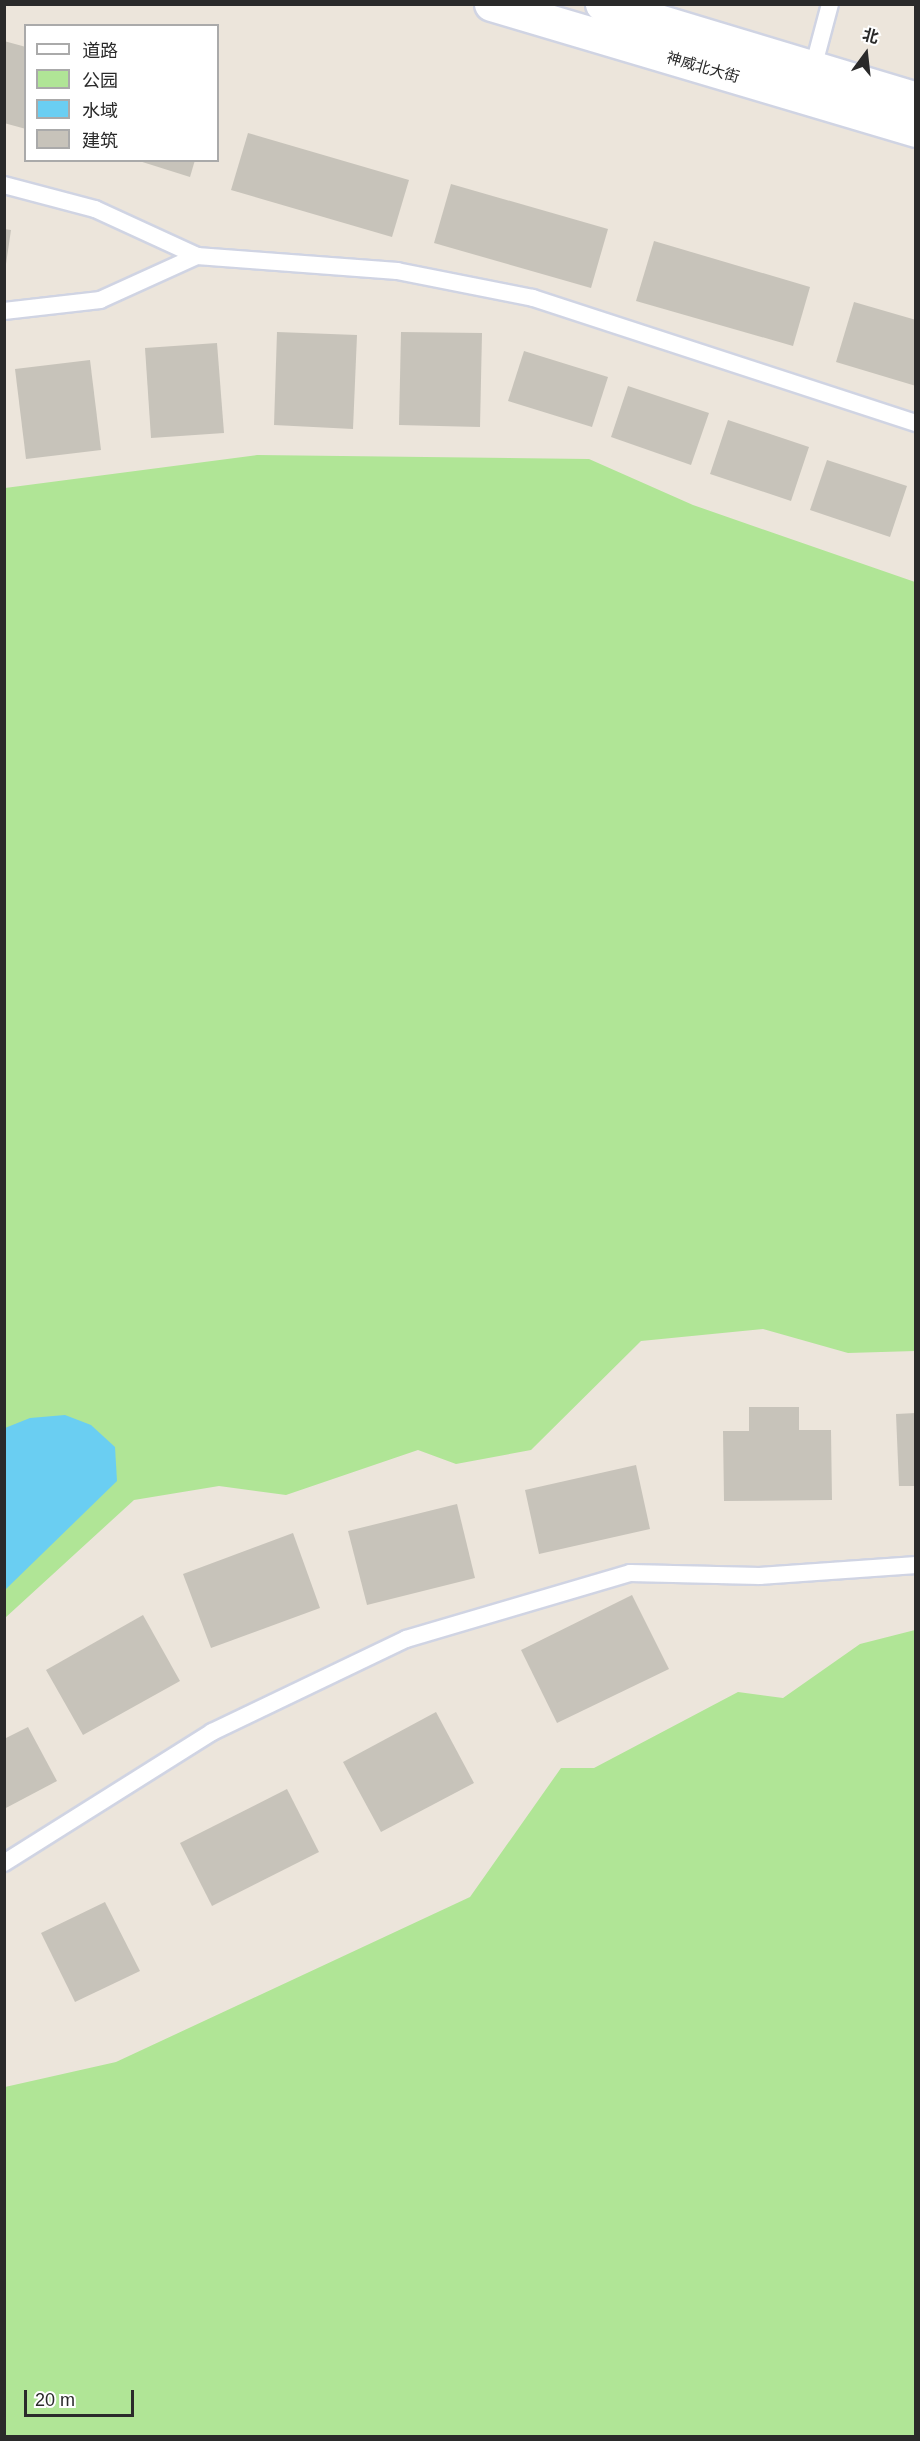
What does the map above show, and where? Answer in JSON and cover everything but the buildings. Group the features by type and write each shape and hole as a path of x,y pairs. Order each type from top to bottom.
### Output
{"street":[{"name":"神威北大街","path":"491,4 915,130"},
{"name":"神威北大街","path":"602,4 915,99"}],"lane":[{"path":"813,68 830,4"},
{"path":"4,185 95,209 196,256 397,271 533,298 915,423"},
{"path":"4,311 100,300 196,256"},
{"path":"4,1863 212,1732 406,1639 630,1573 760,1576 915,1565"}],"green space":[{"path":"257,455 589,459 693,505 915,582 915,1351 848,1353 763,1329 641,1341 531,1450 456,1464 418,1450 286,1495 219,1486 134,1500 5,1618 5,488"},
{"path":"915,1630 915,2436 5,2436 5,2087 116,2062 470,1897 561,1768 594,1768 738,1692 783,1698 860,1644"}],"water":[{"path":"65,1415 91,1425 115,1447 117,1481 5,1590 5,1428 30,1418"}]}
